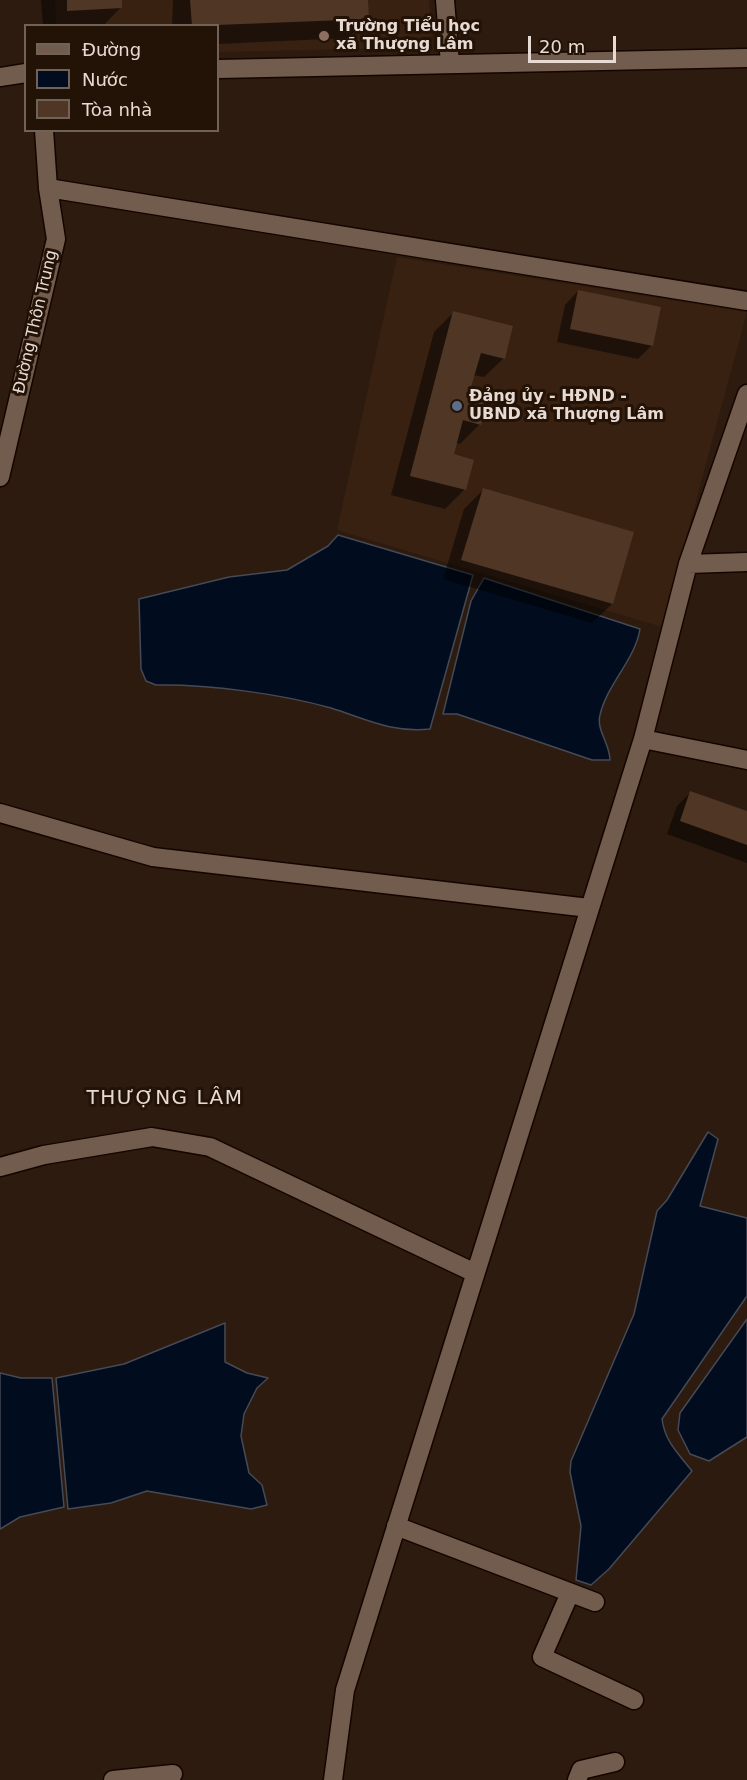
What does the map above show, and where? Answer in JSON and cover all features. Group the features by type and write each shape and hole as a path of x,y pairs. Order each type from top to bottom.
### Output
{"street":[{"path":"445,0 450,64"},
{"path":"219,69 747,58"},
{"path":"0,77 24,73"},
{"name":"Đường Thôn Trung","path":"0,477 56,239 48,188 44,132"},
{"path":"48,188 747,302"},
{"path":"333,1780 345,1690 643,739 688,564 747,394"},
{"path":"688,564 747,562"},
{"path":"643,739 747,760"},
{"path":"0,813 153,857 590,908"},
{"path":"0,1167 44,1155 152,1137 210,1146 475,1274"},
{"path":"396,1526 596,1602"},
{"path":"570,1593 542,1657 634,1700"},
{"path":"577,1780 581,1770 615,1762"},
{"path":"113,1780 173,1774"}],"shaded area":[{"name":"Trường Tiểu học xã Thượng Lâm","path":"55,0 429,0 432,47 219,52 219,24 56,24"},
{"path":"397,257 747,312 662,627 337,530"}],"water":[{"path":"338,535 473,575 430,729 391,727 331,708 267,694 198,686 156,685 146,681 141,669 139,599 229,577 287,570 328,546"},
{"path":"484,578 640,629 633,651 608,693 600,715 600,726 610,760 592,760 457,714 443,714 471,601"},
{"path":"708,1132 718,1139 700,1206 747,1218 747,1296 662,1419 669,1441 692,1471 609,1569 591,1585 576,1580 581,1526 570,1472 571,1461 634,1314 657,1211 667,1200"},
{"path":"747,1319 747,1437 709,1461 690,1454 678,1430 680,1413"},
{"path":"225,1323 225,1362 247,1373 268,1378 257,1388 244,1414 241,1436 249,1473 262,1485 267,1505 251,1509 147,1491 111,1503 68,1509 56,1378 124,1364"},
{"path":"0,1373 21,1378 52,1378 64,1507 20,1517 0,1529"}],"building":[{"path":"67,0 122,0 122,8 67,11"},
{"path":"190,0 368,0 369,19 192,24"},
{"path":"578,290 661,307 653,346 570,329"},
{"name":"Đảng ủy - HĐND - UBND xã Thượng Lâm","path":"453,311 513,326 505,359 481,353 471,387 489,392 481,425 463,420 454,454 474,460 466,490 410,476"},
{"path":"483,488 634,532 613,604 461,560"},
{"path":"690,791 747,811 747,845 680,821"}],"place":[{"name":"Trường Tiểu học xã Thượng Lâm","path":"324,36"},
{"name":"Đảng ủy - HĐND - UBND xã Thượng Lâm","path":"457,406"}],"district":[{"name":"THƯỢNG LÂM","path":"165,1099"}]}
